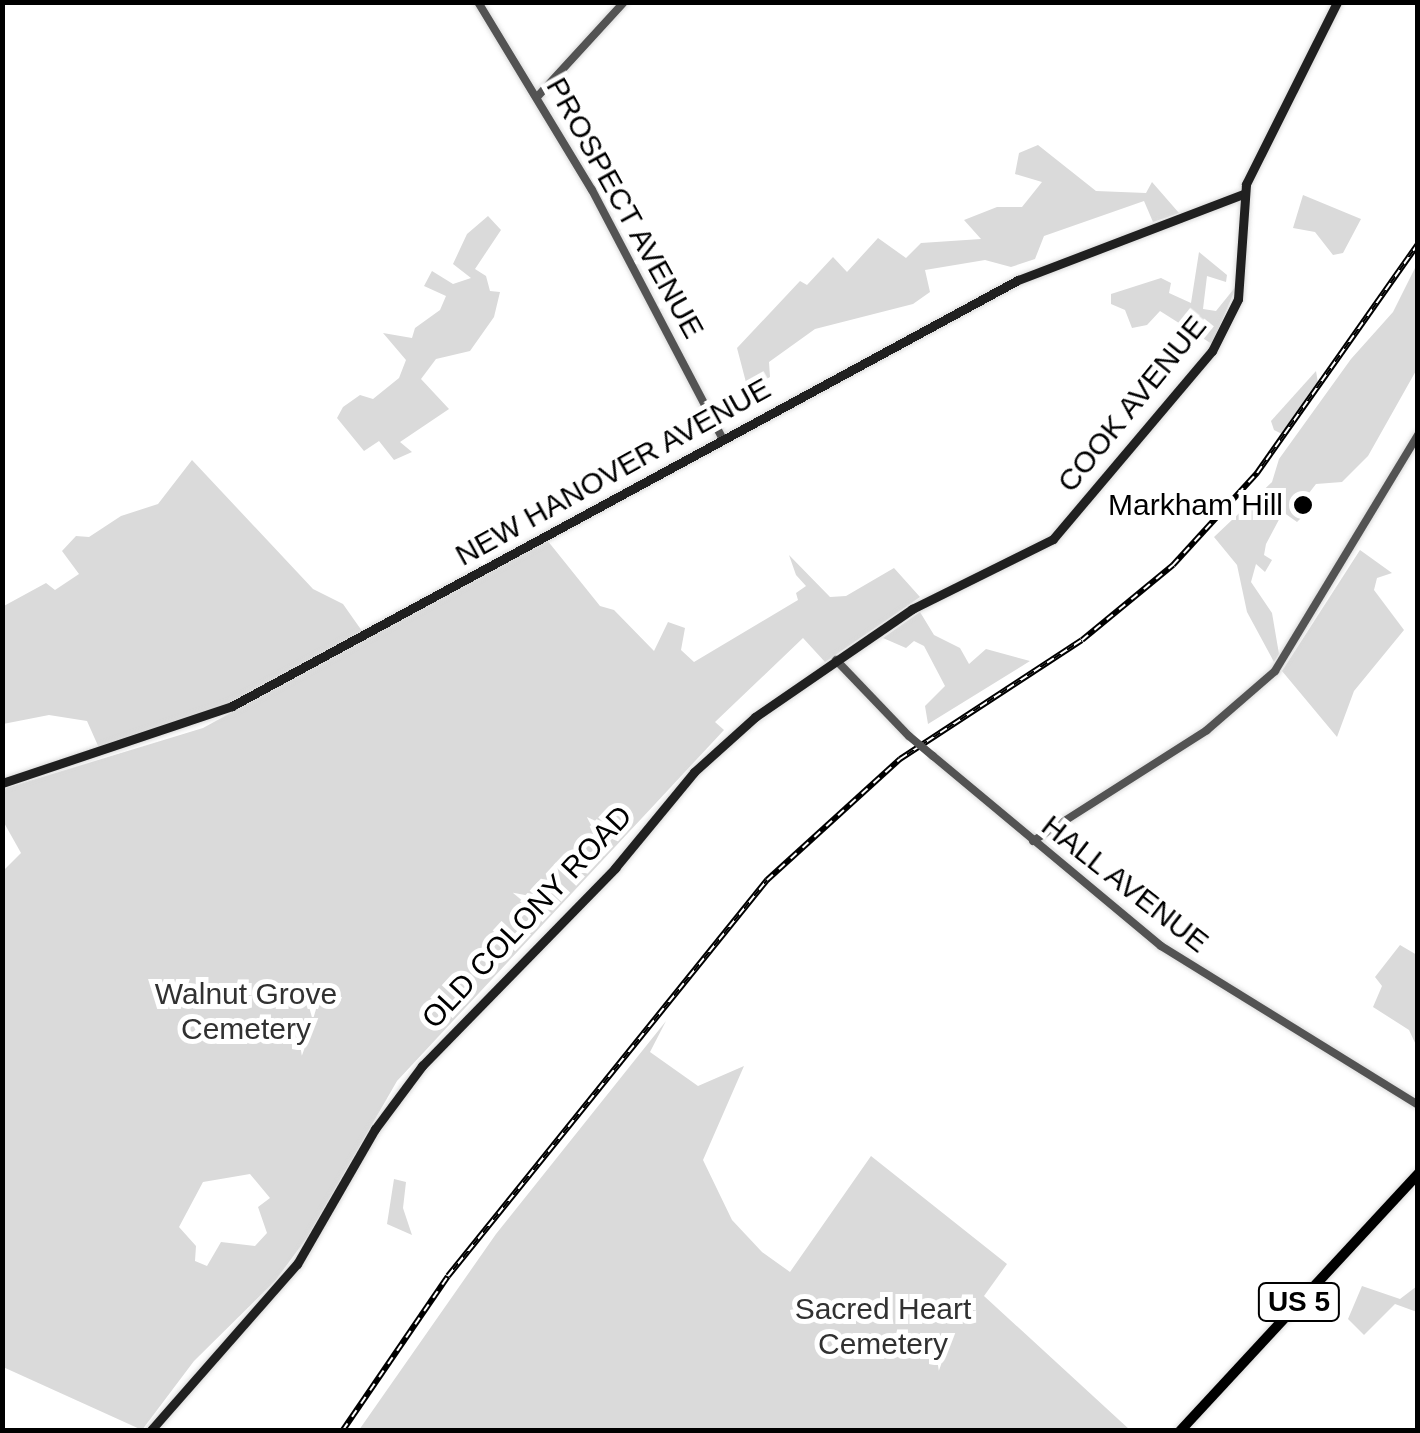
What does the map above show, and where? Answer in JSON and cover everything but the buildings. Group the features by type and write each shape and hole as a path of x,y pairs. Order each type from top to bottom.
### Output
{"main road":[{"name":"COOK AVENUE","path":"1042,548 1228,327 1240,280 1243,194 1337,2"},
{"name":"NEW HANOVER AVENUE","path":"2,783 232,706 1030,274 1243,194"},
{"name":"OLD COLONY ROAD","path":"151,1430 297,1264 375,1128 438,1048 609,875 714,752 836,660 929,598 1042,548"},
{"name":"US 5","path":"1180,1430 1418,1174"}],"street":[{"name":"PROSPECT AVENUE","path":"478,2 538,96 639,273 723,440"},
{"path":"538,96 624,2"},
{"path":"1033,842 1207,730 1275,671 1418,434"},
{"name":"HALL AVENUE","path":"836,660 909,736 1161,946 1418,1105"}],"green space":[{"path":"1038,145 1096,191 1146,193 1152,182 1179,213 1153,222 1144,201 1044,236 1035,259 1011,267 985,260 925,270 930,292 913,304 815,329 769,362 770,377 748,390 737,348 800,281 807,285 833,257 847,272 878,238 906,258 921,243 981,239 964,220 997,207 1022,207 1042,182 1015,174 1019,153"},
{"path":"1303,195 1361,219 1343,253 1333,255 1315,232 1293,228"},
{"path":"488,216 501,230 475,269 486,276 490,291 500,292 494,317 470,351 436,359 421,379 449,409 400,442 412,452 394,460 379,441 364,451 337,418 343,407 360,395 373,399 399,378 406,360 383,333 412,338 415,328 440,310 446,296 424,286 432,271 453,284 471,278 453,264 467,234"},
{"path":"1199,252 1227,275 1226,282 1207,276 1203,309 1216,311 1237,285 1212,344 1160,311 1147,325 1132,328 1125,310 1111,304 1111,294 1161,278 1171,283 1169,293 1191,303"},
{"path":"1417,264 1417,369 1368,456 1342,482 1316,484 1299,506 1306,513 1297,522 1283,512 1266,544 1264,555 1272,560 1265,572 1256,564 1251,582 1272,613 1279,654 1274,662 1247,612 1237,565 1214,537 1272,482 1279,459 1351,359 1393,312"},
{"path":"1316,371 1318,383 1282,434 1274,430 1271,421"},
{"path":"192,460 313,589 343,604 362,631 229,705 99,748 87,721 49,715 3,724 2,607 46,583 55,590 79,574 62,551 76,536 89,537 121,516 158,504"},
{"name":"Walnut Grove Cemetery","path":"547,540 600,606 614,610 654,651 668,622 685,628 681,650 694,662 798,600 796,593 806,586 796,575 789,555 830,597 846,596 894,568 920,597 825,662 803,638 715,722 724,730 397,1081 306,1239 275,1281 194,1361 142,1430 3,1367 2,872 21,853 3,821 3,789 203,728","holes":["250,1174 270,1198 258,1207 267,1233 255,1246 221,1242 207,1266 195,1261 196,1246 179,1227 203,1182"]},
{"path":"1360,550 1392,573 1377,578 1374,590 1404,630 1354,691 1337,737 1282,671"},
{"path":"920,612 934,635 960,648 969,664 986,649 1030,661 928,724 925,706 945,686 924,646 914,641 906,648 883,638"},
{"path":"1400,945 1417,955 1417,1047 1409,1030 1373,1007 1382,986 1375,977"},
{"name":"Sacred Heart Cemetery","path":"666,1021 650,1052 698,1086 744,1066 703,1160 732,1220 762,1252 790,1272 871,1156 1007,1264 984,1296 1130,1430 359,1430 496,1234"},
{"path":"394,1179 406,1182 403,1208 412,1235 387,1224"},
{"path":"1362,1286 1400,1299 1417,1286 1417,1312 1395,1304 1364,1335 1348,1319"}],"waterway":[{"path":"1413,2 1418,4"}],"railway":[{"path":"343,1430 448,1276 767,880 900,759 1082,640 1173,565 1257,473 1418,244"}],"place":[{"name":"Markham Hill","path":"1303,505"}]}
